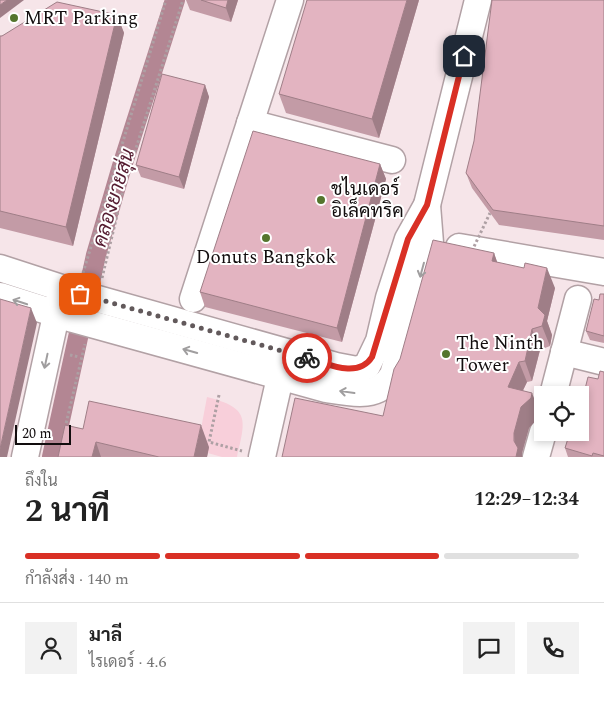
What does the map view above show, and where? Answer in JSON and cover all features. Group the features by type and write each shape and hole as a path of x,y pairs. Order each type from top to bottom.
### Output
{"street":[{"path":"193,299 290,0"},
{"path":"0,268 80,304 290,366 357,370 367,366 379,341 389,298 419,241 478,0"},
{"path":"250,123 392,160"},
{"path":"419,241 604,272"},
{"path":"0,296 80,304"},
{"path":"555,386 578,299"},
{"path":"25,457 80,304"},
{"path":"564,352 604,362"},
{"path":"252,454 290,366"},
{"path":"277,457 290,366"},
{"path":"536,457 540,441"}],"path":[{"path":"65,430 78,367 80,304 166,0"},
{"path":"80,304 124,186 183,0"},
{"path":"470,256 490,213"},
{"path":"66,354 80,357"},
{"path":"218,395 209,442 252,454"}],"shaded area":[{"path":"207,397 231,406 242,417 242,433 237,457 222,457 197,450"}],"building":[{"path":"0,0 7,0 0,5"},
{"path":"201,0 228,0 226,8"},
{"path":"307,0 407,0 372,119 279,94"},
{"path":"492,0 604,0 604,226 493,210 466,173 474,141"},
{"path":"57,2 117,15 66,227 0,211 0,36"},
{"path":"162,74 205,85 179,177 136,165"},
{"path":"253,131 380,164 337,328 200,292"},
{"path":"433,240 494,253 492,261 524,268 525,263 547,268 538,308 545,315 542,326 532,329 525,361 519,362 508,387 532,393 531,398 521,407 514,433 514,441 518,448 516,457 282,457 295,398 383,416 394,369 400,359"},
{"path":"600,294 604,294 604,336 586,331 594,299 599,300"},
{"path":"0,299 31,308 0,449"},
{"path":"600,371 604,372 604,456 593,453 592,456 565,448 567,441 589,441 589,386 586,386 588,377 598,379"},
{"path":"89,401 201,425 194,457 159,457 96,442 92,457 58,457 65,425 83,429"}],"waterway":[{"name":"คลองยายสุ่น","path":"52,457 96,255 122,166 175,0"}],"way so far":[{"path":"80,294 307,358"}],"place":[{"name":"MRT Parking","path":"14,18"},
{"name":"ชไนเดอร์ อิเล็คทริค","path":"321,200"},
{"name":"Donuts Bangkok","path":"266,238"},
{"name":"The Ninth Tower","path":"446,354"}],"route":[{"path":"307,358 357,370 367,366 372,357 379,341 389,298 408,239 427,205 464,56"}]}
